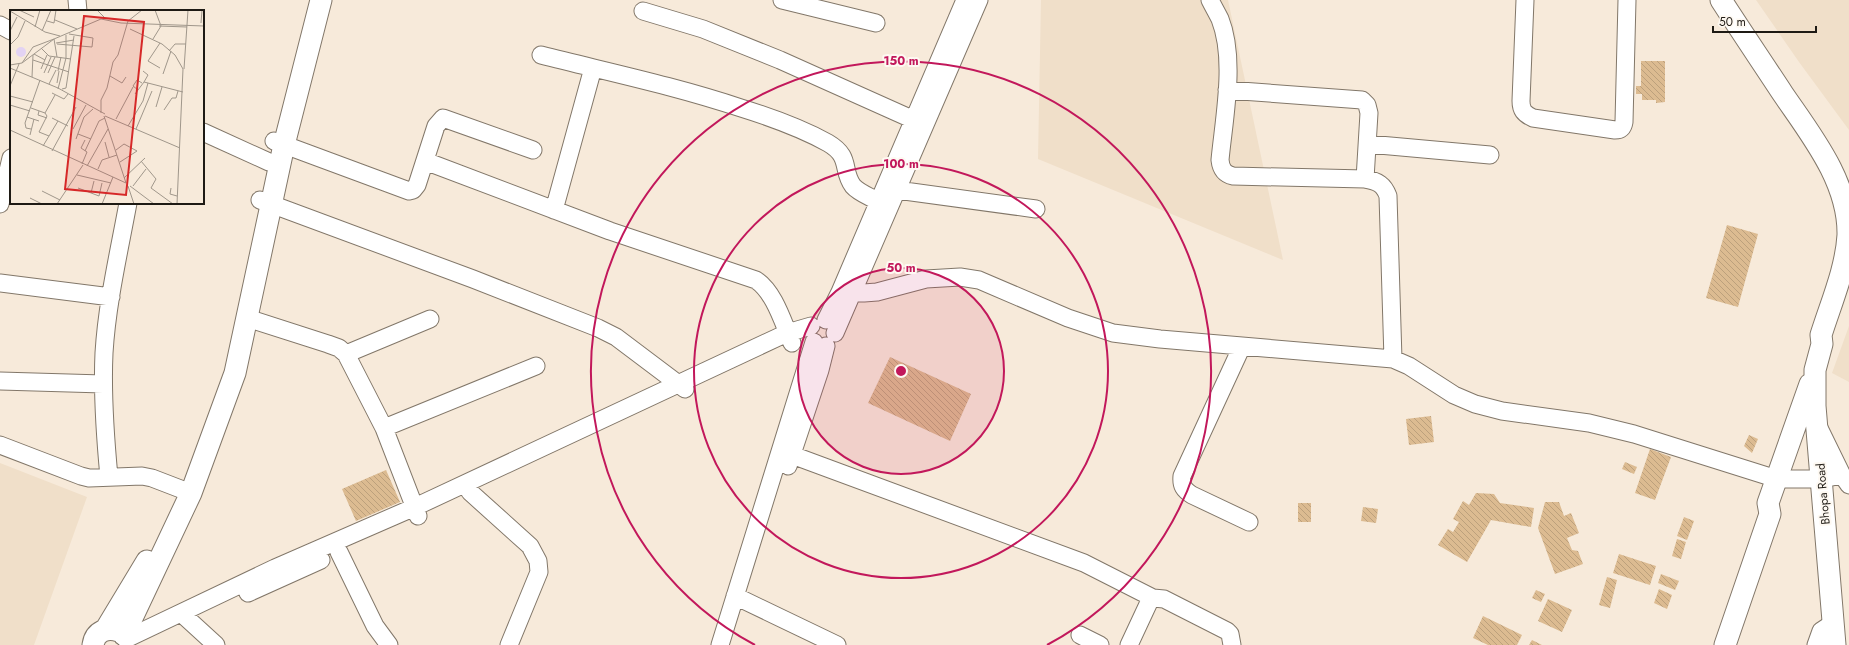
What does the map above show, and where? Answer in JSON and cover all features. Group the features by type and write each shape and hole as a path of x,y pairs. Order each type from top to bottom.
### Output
{"main road":[{"path":"185,491 224,370 266,202 309,0"},
{"path":"112,641 152,551 185,491 235,373 247,318 266,202 269,162 279,143 321,0"},
{"path":"1720,0 1846,188"},
{"path":"1732,0 1830,147 1846,188 1848,243 1840,277 1821,335 1822,344"},
{"path":"1822,344 1828,336 1849,277"},
{"name":"Bhopa Road","path":"1822,344 1815,370 1817,422 1838,480 1833,623 1835,645"},
{"path":"1725,645 1770,514 1768,503 1815,370"},
{"path":"1713,645 1761,508 1768,503"}],"street":[{"path":"77,0 78,10"},
{"path":"782,0 876,22"},
{"path":"846,292 879,202 965,0"},
{"path":"730,645 739,598 820,334 846,292 897,190 978,0"},
{"path":"1210,0 1220,20 1226,45 1227,90 1220,160 1222,169 1227,175 1365,179 1380,183 1386,189 1388,196 1393,359"},
{"path":"1525,0 1521,108 1526,115 1533,118 1620,130 1624,122 1627,0"},
{"path":"643,11 703,29 780,60 914,120"},
{"path":"0,25 10,30"},
{"path":"541,55 710,98 775,119 828,143 843,155 849,180 854,188 879,202"},
{"path":"554,210 593,68"},
{"path":"1227,90 1362,100 1367,105 1369,113 1365,179"},
{"path":"279,143 409,191 413,190 417,185 436,126 443,118 533,150"},
{"path":"204,132 269,162"},
{"path":"1368,144 1490,155"},
{"path":"425,161 554,210 756,280 763,285 769,293 790,338"},
{"path":"0,204 10,162"},
{"path":"897,190 1036,209"},
{"path":"266,202 598,328 616,337 682,387"},
{"path":"109,477 103,404 105,346 111,297 128,204"},
{"path":"846,292 877,292 926,279 960,277 979,280 1068,318 1113,333 1160,339 1393,359 1410,366 1454,395 1475,404 1502,411 1589,424 1634,434 1777,479 1838,480"},
{"path":"0,283 111,297"},
{"path":"247,318 328,344 339,348 346,354 384,428 416,511"},
{"path":"346,354 430,319"},
{"path":"112,641 185,617 339,552 416,511 790,338 820,334"},
{"path":"720,645 792,455 820,370 820,334"},
{"path":"1242,346 1182,476 1182,484 1192,495 1249,522"},
{"path":"384,428 536,366"},
{"path":"0,381 104,384"},
{"path":"185,617 275,568 416,511 470,492 682,387"},
{"path":"0,445 81,476 142,476 185,491"},
{"path":"792,455 1084,563 1153,598 1164,599 1227,632 1230,634 1232,645"},
{"path":"470,492 530,546 538,561 539,572 509,645"},
{"path":"339,552 376,626 389,645"},
{"path":"739,598 837,645"},
{"path":"1129,645 1150,600 1153,598"},
{"path":"185,617 216,645"},
{"path":"1816,645 1820,631 1833,623"},
{"path":"1080,635 1100,645"}],"shaded area":[{"path":"1041,0 1228,0 1283,260 1038,159"},
{"path":"1756,0 1849,0 1849,130 1799,62"},
{"path":"1849,326 1849,382 1832,373"},
{"path":"0,463 87,497 34,645 0,645"}],"building":[{"path":"1641,61 1665,61 1665,102 1656,103 1656,100 1642,100 1642,94 1636,94 1636,86 1641,86"},
{"path":"1727,225 1758,234 1738,307 1706,298"},
{"path":"890,357 971,394 950,441 868,403"},
{"path":"1431,416 1434,442 1409,445 1406,419"},
{"path":"1749,435 1758,439 1752,453 1744,446"},
{"path":"1650,449 1671,457 1655,500 1635,493"},
{"path":"1625,462 1637,467 1634,474 1622,469"},
{"path":"386,470 400,502 356,521 342,489"},
{"path":"1476,493 1494,494 1500,503 1534,508 1531,527 1491,520 1467,562 1438,545 1448,529 1453,532 1459,522 1453,519 1463,501 1469,505"},
{"path":"1545,502 1559,502 1564,516 1571,513 1579,533 1567,538 1572,550 1578,551 1583,564 1555,574 1538,528"},
{"path":"1298,503 1311,503 1311,522 1298,522"},
{"path":"1363,507 1378,509 1376,523 1361,521"},
{"path":"1684,517 1694,521 1687,540 1677,536"},
{"path":"1677,539 1686,542 1681,559 1672,556"},
{"path":"1619,554 1656,566 1650,585 1613,573"},
{"path":"1661,574 1679,581 1675,590 1658,583"},
{"path":"1607,577 1617,580 1610,608 1599,605"},
{"path":"1659,589 1672,595 1667,609 1654,603"},
{"path":"1536,590 1545,594 1541,602 1532,598"},
{"path":"1548,599 1572,610 1562,632 1538,621"},
{"path":"1483,616 1522,635 1517,645 1488,645 1473,638"},
{"path":"1532,640 1542,645 1529,645"}]}
